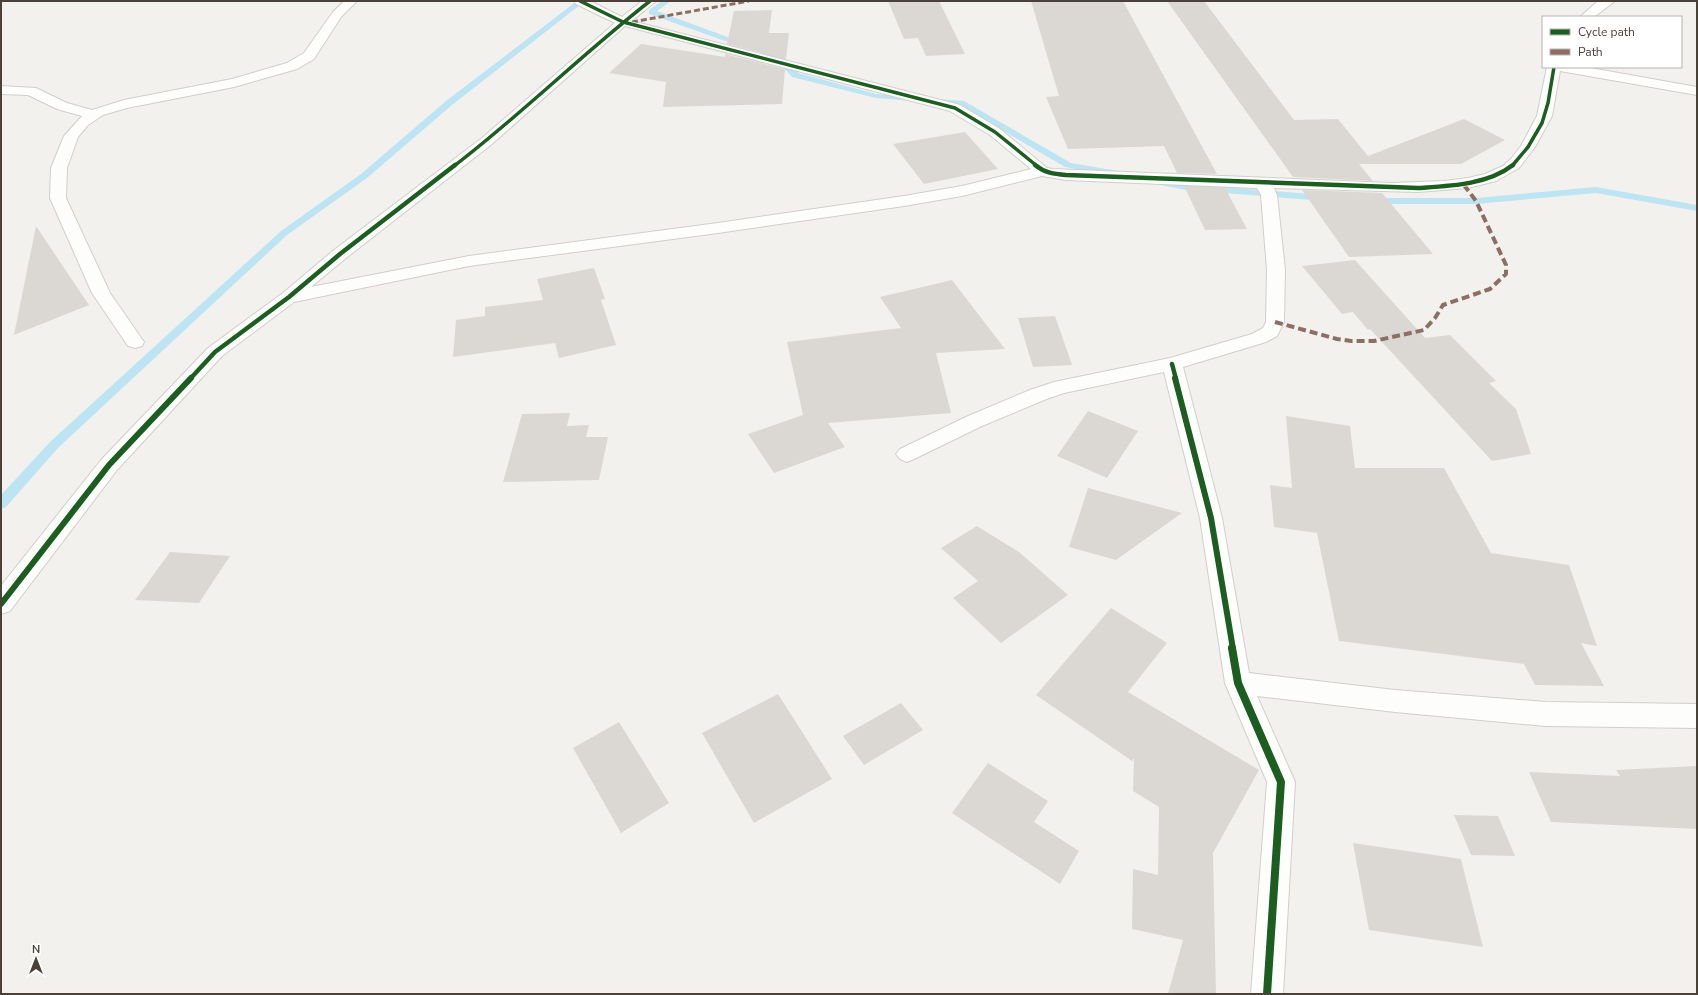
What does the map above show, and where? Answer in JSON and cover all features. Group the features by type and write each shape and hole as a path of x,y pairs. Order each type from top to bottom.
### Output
{"street":[{"path":"135,342 101,293 58,198 59,168 71,136 83,122 94,115 124,104 234,83 292,66 309,56 337,15 351,1"},
{"path":"580,1 623,22 955,108 995,132 1042,171 1052,174 1066,175 1263,183 1419,187 1464,185 1493,178 1509,169 1520,158 1542,124 1548,103 1554,68"},
{"path":"1,604 108,465 209,357 289,297 340,254 487,142 623,22 650,1"},
{"path":"1587,16 1608,1"},
{"path":"1568,68 1697,91"},
{"path":"1,90 31,91 62,106 94,115"},
{"path":"289,297 469,261 718,228 904,201 962,191 1042,171"},
{"path":"907,454 975,421 1049,391 1172,364 1259,338 1270,332 1275,322 1276,270 1269,195 1263,183"},
{"path":"1172,364 1211,518 1238,683 1281,782 1267,994"},
{"path":"1238,683 1395,701 1546,714 1697,716"}],"building":[{"path":"888,1 939,1 965,54 926,56 918,38 904,39"},
{"path":"1031,1 1123,1 1217,174 1177,173 1164,146 1068,149 1046,97 1059,96"},
{"path":"1167,1 1204,1 1294,120 1338,119 1368,156 1464,119 1505,140 1461,164 1359,164 1373,181 1293,177"},
{"path":"772,10 769,33 789,33 786,59 727,44 734,11"},
{"path":"641,44 725,57 725,54 785,69 782,104 663,107 666,82 609,73"},
{"path":"965,132 998,169 924,184 893,144"},
{"path":"1184,186 1225,188 1247,229 1205,230"},
{"path":"1302,190 1382,193 1433,254 1349,257"},
{"path":"36,226 89,305 14,335"},
{"path":"1355,260 1425,338 1450,335 1496,381 1489,383 1516,409 1531,454 1492,461 1370,329 1368,330 1353,312 1342,314 1302,266"},
{"path":"594,268 605,299 601,300 616,345 559,358 555,343 453,357 456,320 485,316 485,307 543,300 537,279"},
{"path":"952,280 1005,349 936,353 951,413 828,423 845,447 774,473 748,434 803,415 787,342 901,328 880,297"},
{"path":"1055,316 1072,365 1033,367 1018,318"},
{"path":"1088,411 1138,431 1107,478 1057,456"},
{"path":"570,413 567,426 589,425 586,437 608,437 599,480 503,482 522,414"},
{"path":"1286,416 1350,426 1355,468 1444,468 1491,553 1569,565 1597,646 1581,643 1604,686 1535,685 1524,664 1339,641 1317,533 1274,527 1270,485 1292,488"},
{"path":"1088,488 1182,513 1116,560 1069,547"},
{"path":"977,526 1019,552 1068,595 1001,643 953,598 978,581 941,548"},
{"path":"170,552 230,556 199,603 135,600"},
{"path":"1111,608 1167,643 1128,692 1259,770 1213,853 1216,994 1168,994 1183,940 1132,929 1133,869 1158,875 1159,807 1133,791 1134,758 1132,761 1036,695"},
{"path":"778,694 832,779 754,823 702,733"},
{"path":"901,703 923,730 864,765 843,736"},
{"path":"619,722 669,803 621,833 573,748"},
{"path":"988,763 1048,801 1034,822 1079,851 1060,884 952,813"},
{"path":"1697,766 1697,829 1551,822 1529,772 1620,776 1616,770"},
{"path":"1454,815 1498,816 1515,856 1471,855"},
{"path":"1353,843 1461,859 1483,947 1369,930"}],"waterway":[{"path":"1,504 54,445 284,233 364,176 449,103 581,1"},
{"path":"667,1 652,12 745,45"},
{"path":"763,51 779,57 795,75 876,96 961,103 1068,165 1118,174"},
{"path":"1153,181 1186,187 1324,198"},
{"path":"1372,201 1476,201 1596,190 1697,208"}],"marked path":[{"path":"632,22 749,1"},
{"path":"1275,322 1337,339 1351,341 1374,341 1424,330 1435,318 1443,305 1490,289 1506,274 1506,265 1476,201 1464,185"}],"cycle path":[{"path":"580,1 623,22 955,108 995,132 1042,171 1052,174 1066,175 1418,188 1468,183 1490,177 1508,169 1514,165 1528,147 1542,123 1550,95 1554,68"},
{"path":"1,604 109,465 215,352 289,297 340,254 487,141 623,22 650,1"},
{"path":"1172,364 1211,518 1238,683 1281,782 1267,994"}]}
